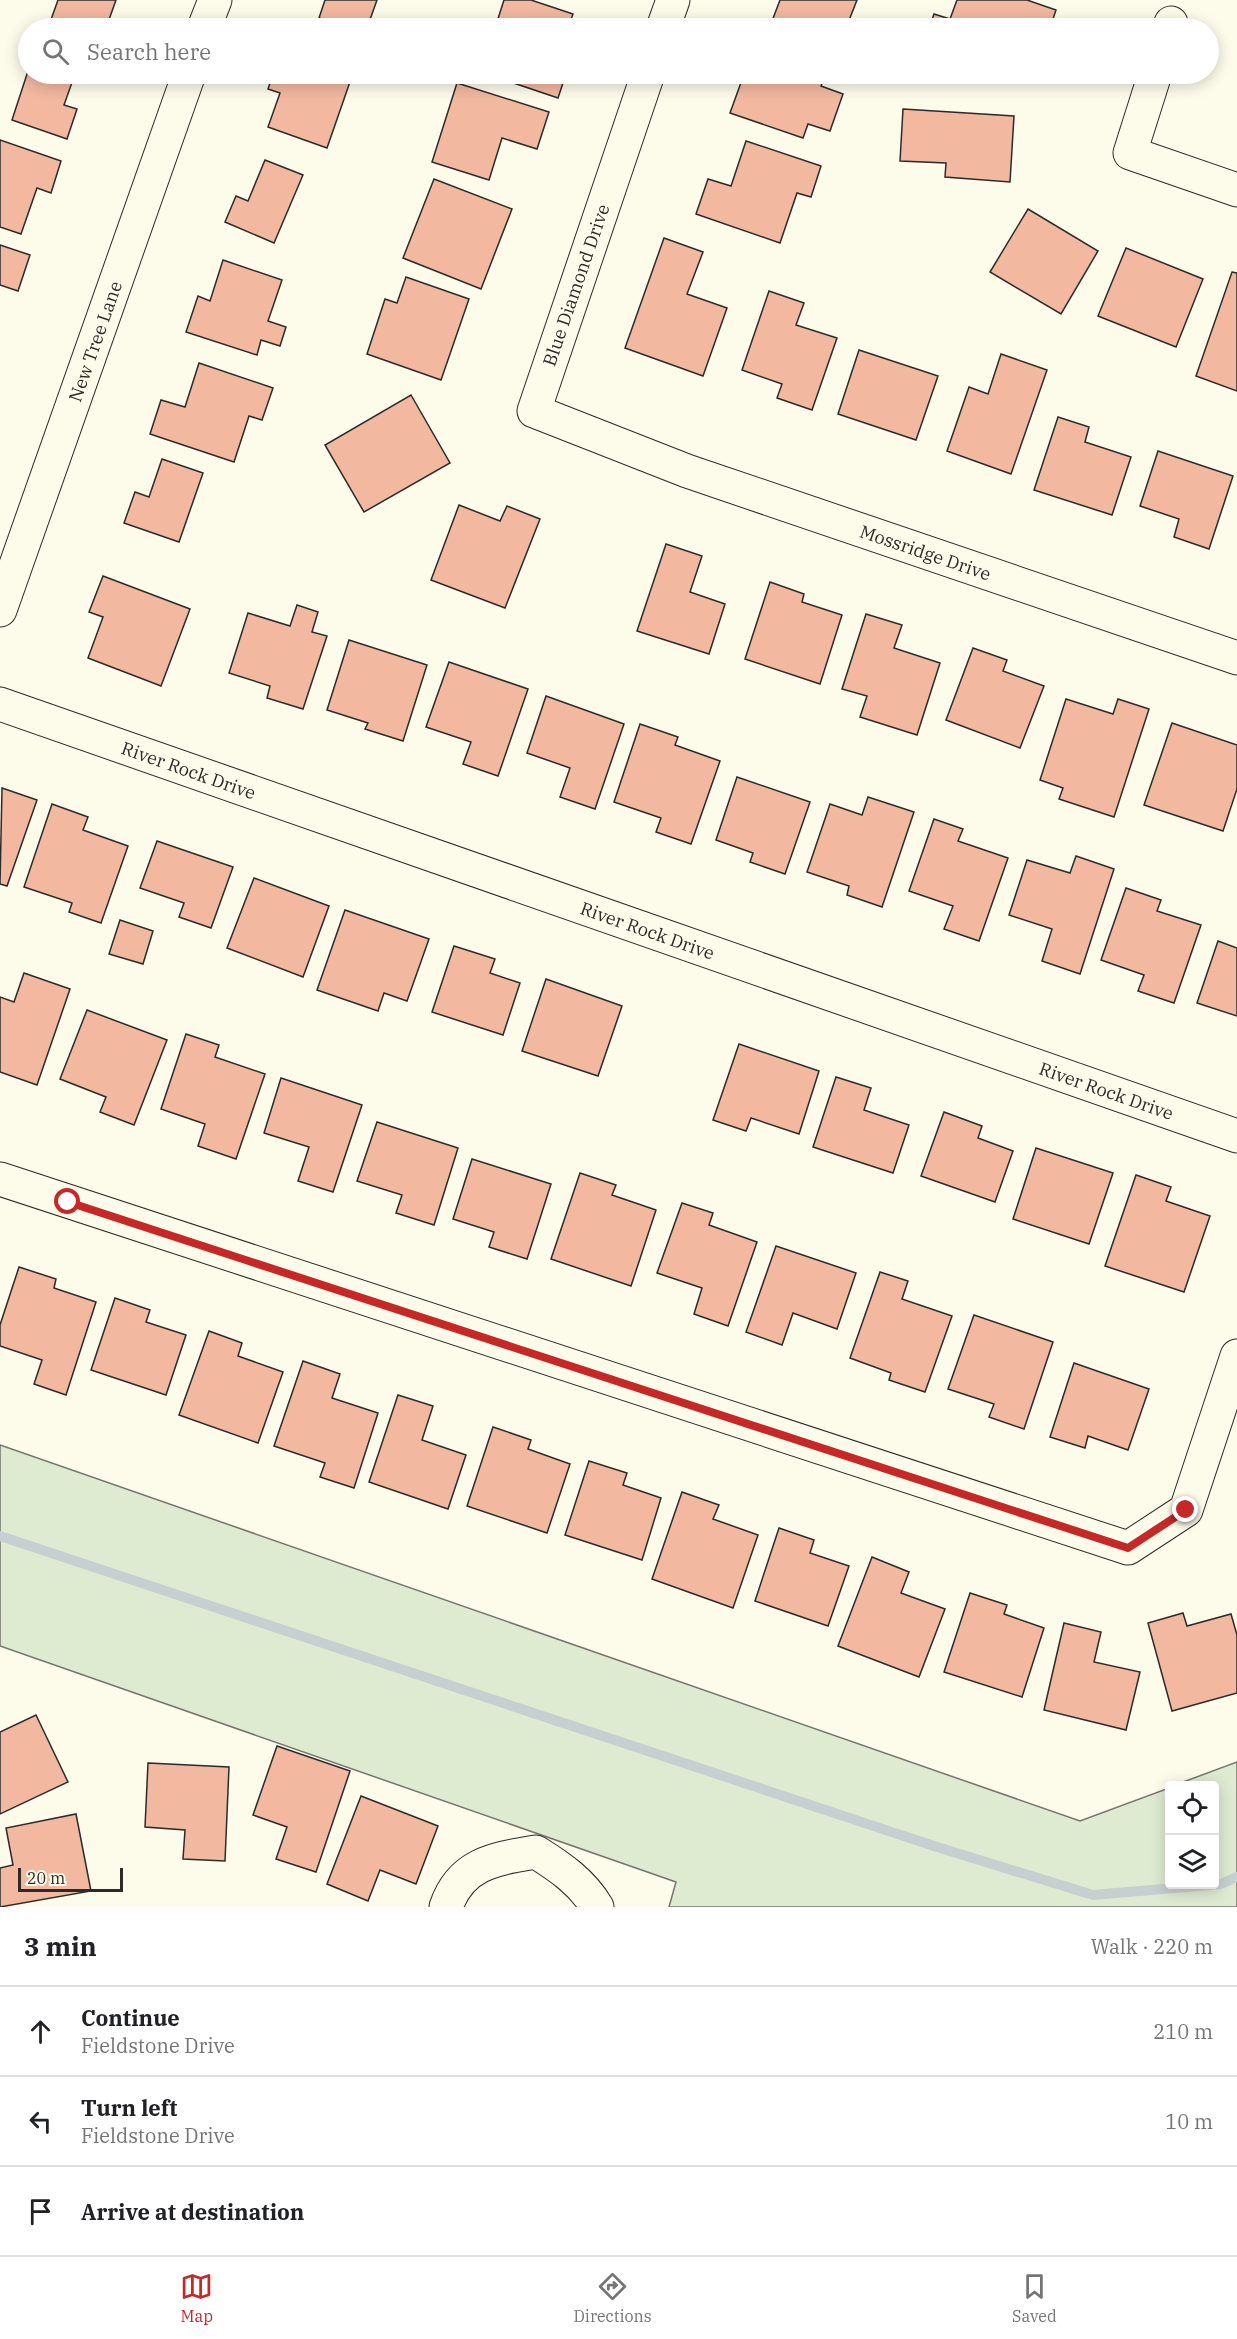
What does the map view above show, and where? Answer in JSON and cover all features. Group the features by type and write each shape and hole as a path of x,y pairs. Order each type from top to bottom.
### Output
{"street":[{"path":"208,18 214,0"},
{"path":"667,18 673,0"},
{"name":"New Tree Lane","path":"0,610 185,84"},
{"name":"Blue Diamond Drive","path":"617,444 534,411 645,84"},
{"path":"1152,84 1130,153 1237,190"},
{"name":"Mossridge Drive","path":"617,444 687,471 1237,658"},
{"name":"River Rock Drive","path":"0,704 1237,1137"},
{"path":"0,1179 1128,1548 1186,1510 1237,1356"},
{"path":"446,1907 465,1874 496,1859 536,1852 565,1870 590,1895 597,1907"}],"green space":[{"path":"0,1445 1080,1821 1165,1789 1165,1889 1219,1889 1219,1781 1186,1781 1237,1762 1237,1907 669,1907 676,1882 0,1646"}],"building":[{"path":"58,0 116,0 110,18 52,18"},
{"path":"325,0 377,0 371,18 319,18"},
{"path":"504,0 531,0 573,14 572,18 498,18"},
{"path":"780,0 857,0 850,18 773,18"},
{"path":"957,0 1027,0 1056,10 1053,18 950,18"},
{"path":"934,14 947,18 933,18"},
{"path":"24,84 71,84 64,105 77,109 67,139 12,120"},
{"path":"270,84 349,84 327,148 268,127 280,93 268,89"},
{"path":"457,84 549,112 537,149 502,138 489,180 432,162"},
{"path":"517,84 563,84 558,98"},
{"path":"740,84 822,84 821,86 843,94 830,131 808,124 803,138 730,113"},
{"path":"903,109 1014,116 1010,182 945,177 946,163 900,161"},
{"path":"0,140 61,161 51,193 37,188 21,234 0,227"},
{"path":"746,141 821,166 811,197 797,193 780,243 696,214 708,179 731,186"},
{"path":"265,160 303,175 274,243 225,222 236,196 248,201"},
{"path":"434,179 512,209 481,289 403,258"},
{"path":"1028,209 1098,251 1061,314 990,272"},
{"path":"664,238 703,252 687,294 727,308 703,376 625,348"},
{"path":"0,245 30,255 18,291 0,285"},
{"path":"1126,248 1203,279 1176,347 1098,316"},
{"path":"223,260 282,280 268,321 286,327 280,346 261,340 257,355 186,332 198,296 210,301"},
{"path":"1232,272 1237,273 1237,391 1196,376"},
{"path":"406,277 469,299 441,380 367,354 385,299 397,303"},
{"path":"769,291 804,303 796,325 837,338 812,410 777,398 782,384 742,370"},
{"path":"859,350 938,376 916,440 838,414"},
{"path":"1001,354 1047,370 1011,474 947,451 969,387 988,394"},
{"path":"199,363 273,388 262,420 249,416 234,462 150,434 161,400 185,407"},
{"path":"411,395 450,463 364,512 325,445"},
{"path":"1058,417 1089,427 1085,442 1131,457 1112,515 1034,490"},
{"path":"1158,451 1233,476 1209,549 1174,537 1179,519 1140,506"},
{"path":"162,459 203,473 179,542 124,523 135,492 149,497"},
{"path":"459,505 500,521 507,506 540,519 505,608 431,580"},
{"path":"666,544 702,556 690,592 725,604 709,654 637,631"},
{"path":"103,576 190,609 161,686 88,658 103,617 89,612"},
{"path":"770,582 804,594 802,602 842,615 820,684 745,659"},
{"path":"297,605 318,612 312,632 327,636 303,709 267,698 270,686 229,673 248,613 290,626"},
{"path":"866,614 902,625 894,648 940,663 917,735 860,717 867,696 842,689"},
{"path":"349,640 427,665 403,741 365,729 368,723 327,710"},
{"path":"973,648 1007,660 1003,671 1044,686 1020,748 946,720"},
{"path":"449,662 528,689 498,776 463,764 471,742 426,727"},
{"path":"546,696 624,724 595,809 560,797 570,768 527,753"},
{"path":"1066,699 1113,714 1118,699 1149,709 1114,817 1059,799 1063,788 1040,780"},
{"path":"1172,723 1237,745 1237,789 1223,831 1144,805"},
{"path":"640,724 678,737 675,745 720,761 691,844 656,832 661,818 614,802"},
{"path":"737,777 810,802 785,874 750,862 753,853 716,840"},
{"path":"2,788 37,800 7,886 0,884"},
{"path":"868,797 914,812 882,907 847,895 849,886 807,872 830,804 862,815"},
{"path":"52,804 88,817 83,830 128,846 101,923 69,912 72,903 24,887"},
{"path":"934,819 963,829 958,841 1008,858 979,941 944,929 953,906 909,891"},
{"path":"157,841 233,867 211,928 179,917 184,903 140,888"},
{"path":"1076,856 1114,869 1080,974 1042,961 1052,929 1009,915 1027,860 1070,873"},
{"path":"254,878 329,906 303,977 227,948"},
{"path":"1126,888 1161,900 1157,911 1201,925 1174,1003 1138,991 1144,975 1101,960"},
{"path":"345,910 429,939 407,1001 384,993 378,1011 317,990"},
{"path":"120,920 153,931 143,964 109,954"},
{"path":"1218,941 1237,948 1237,1016 1197,1003"},
{"path":"454,946 495,959 490,973 520,983 503,1035 432,1012"},
{"path":"24,973 70,989 37,1085 0,1072 0,997 14,1002"},
{"path":"546,979 622,1006 598,1076 522,1051"},
{"path":"87,1010 167,1040 134,1125 100,1112 106,1097 60,1079"},
{"path":"186,1034 219,1045 215,1057 265,1074 236,1159 198,1146 205,1124 161,1109"},
{"path":"739,1044 819,1071 799,1134 751,1118 746,1131 713,1120"},
{"path":"836,1077 871,1088 864,1110 909,1125 893,1173 813,1147"},
{"path":"281,1078 362,1105 333,1192 298,1181 309,1147 264,1133"},
{"path":"944,1112 982,1126 978,1138 1013,1151 995,1202 921,1176"},
{"path":"377,1122 458,1148 434,1225 396,1213 402,1195 357,1181"},
{"path":"1036,1148 1113,1173 1089,1244 1013,1219"},
{"path":"472,1159 551,1184 527,1259 489,1247 494,1232 453,1219"},
{"path":"580,1173 616,1185 612,1195 656,1210 631,1286 551,1259"},
{"path":"1136,1175 1171,1187 1166,1201 1210,1216 1184,1292 1105,1266"},
{"path":"682,1203 713,1213 709,1225 757,1242 728,1326 694,1314 702,1288 657,1273"},
{"path":"776,1246 856,1273 837,1329 793,1313 782,1345 746,1332"},
{"path":"19,1267 56,1279 54,1288 96,1302 66,1395 34,1384 42,1360 0,1346 0,1325"},
{"path":"880,1272 908,1281 902,1299 952,1316 925,1392 889,1380 891,1373 850,1358"},
{"path":"115,1298 150,1310 146,1322 186,1335 166,1395 91,1370"},
{"path":"974,1315 1053,1342 1024,1429 989,1417 994,1404 948,1389"},
{"path":"209,1331 242,1343 238,1356 283,1372 258,1443 179,1415"},
{"path":"303,1361 340,1374 332,1398 378,1413 354,1488 320,1477 325,1463 274,1446"},
{"path":"1074,1363 1149,1389 1128,1450 1088,1436 1085,1448 1050,1437"},
{"path":"398,1395 433,1406 422,1440 466,1455 448,1509 369,1482"},
{"path":"493,1427 531,1440 528,1449 570,1464 547,1533 467,1506"},
{"path":"589,1461 627,1473 623,1485 661,1498 642,1560 565,1535"},
{"path":"682,1492 719,1505 713,1519 758,1535 733,1608 652,1579"},
{"path":"779,1528 814,1540 810,1553 849,1566 828,1626 755,1601"},
{"path":"872,1557 909,1572 901,1593 945,1609 919,1677 838,1646"},
{"path":"970,1593 1007,1605 1004,1614 1044,1628 1022,1697 944,1672"},
{"path":"1183,1613 1187,1626 1231,1614 1237,1635 1237,1693 1172,1711 1148,1623"},
{"path":"1064,1623 1101,1632 1094,1662 1140,1672 1126,1730 1044,1710"},
{"path":"36,1715 68,1782 0,1814 0,1732"},
{"path":"277,1746 350,1771 316,1872 276,1859 287,1827 253,1815"},
{"path":"148,1763 229,1767 225,1861 183,1859 185,1830 145,1827"},
{"path":"361,1796 438,1826 416,1884 380,1870 368,1901 327,1884"},
{"path":"76,1814 91,1891 0,1907 0,1868 13,1865 6,1828"}],"waterway":[{"path":"0,1536 937,1847 1093,1895 1221,1884 1237,1877"}],"route":[{"path":"68,1202 1128,1548 1186,1510"}]}
